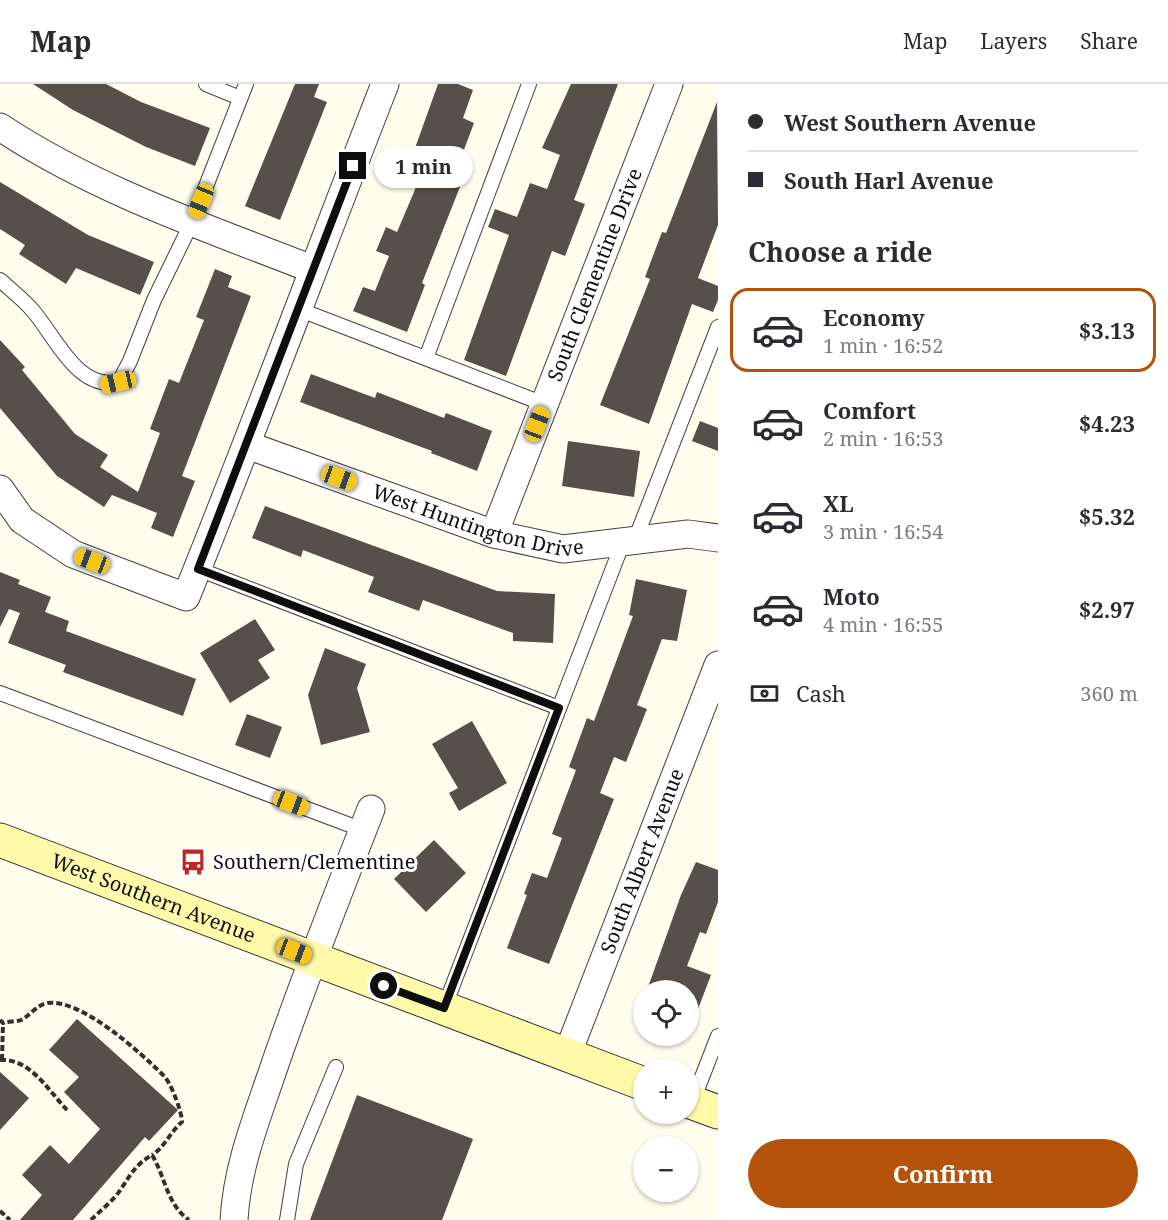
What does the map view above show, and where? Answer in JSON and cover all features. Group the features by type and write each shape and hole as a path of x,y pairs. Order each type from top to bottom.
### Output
{"main road":[{"name":"West Southern Avenue","path":"0,840 633,1080"}],"street":[{"path":"1,493 22,520 73,554 186,597 247,445 312,269 385,84"},
{"name":"South Clementine Drive","path":"494,534 669,84"},
{"path":"0,127 27,145 126,197 312,269"},
{"name":"West Huntington Drive","path":"247,445 494,534 563,549 688,534 718,538"},
{"name":"South Albert Avenue","path":"567,1055 717,669"},
{"path":"234,1220 235,1195 244,1154 313,959 367,820"}],"lane":[{"path":"206,84 240,98"},
{"path":"0,280 33,311 73,364 106,385 118,382 130,361 154,300 192,222 246,84"},
{"path":"426,358 529,84"},
{"path":"298,309 544,404"},
{"path":"444,1008 559,708 718,327"},
{"path":"704,363 718,369"},
{"path":"198,569 559,708"},
{"path":"0,693 367,820"},
{"path":"699,1105 718,1036"},
{"path":"287,1220 296,1164 336,1067"}],"path":[{"path":"67,1110 32,1070 12,1059 1,1060 2,1022 20,1021 35,1008 48,1003 66,1005 89,1013 165,1077 182,1110 182,1122 170,1133 160,1150 140,1161 127,1176 121,1191 92,1220"},
{"path":"152,1155 162,1171 165,1186 176,1207 189,1220"},
{"path":"0,1211 10,1220"}],"building":[{"path":"33,84 106,84 141,102 210,128 195,166 146,147 73,110"},
{"path":"295,84 319,84 314,97 327,102 280,220 245,206"},
{"path":"438,84 458,84 473,90 463,118 474,123 462,155 471,159 422,283 425,285 407,332 353,311 363,287 375,291 389,256 376,251 386,227 397,232 414,192 423,167 410,162"},
{"path":"571,84 618,84 574,200 585,204 565,256 552,251 506,376 464,360 509,235 488,227 495,209 517,217 530,183 547,189 560,155 542,148"},
{"path":"717,102 718,225 698,278 718,286 718,300 713,312 692,304 649,424 600,405 650,279 645,277 662,232 666,233"},
{"path":"0,182 88,235 154,262 140,295 76,268 66,284 19,254 25,245 0,229"},
{"path":"215,269 232,276 228,287 251,296 182,476 195,481 173,537 151,528 157,513 112,495 104,507 57,476 0,408 0,340 25,367 22,370 75,434 108,455 100,467 138,492 160,433 150,429 169,379 179,383 204,320 196,317"},
{"path":"311,374 375,398 377,392 444,418 446,413 492,431 477,471 431,453 432,451 300,402"},
{"path":"700,421 718,428 718,451 692,441"},
{"path":"568,441 640,451 634,497 562,486"},
{"path":"265,506 497,591 555,594 553,643 513,641 513,633 423,600 419,611 368,592 374,577 303,550 301,557 252,538"},
{"path":"0,572 20,580 18,584 51,597 45,612 69,621 66,631 196,679 183,716 63,672 66,665 8,643 20,613 9,609 0,627"},
{"path":"636,579 687,590 677,641 662,639 637,705 647,709 626,762 614,757 600,793 614,799 549,964 507,948 527,895 524,894 532,873 547,878 562,838 552,834 576,770 569,767 587,718 594,721 633,616 629,615"},
{"path":"255,619 275,650 258,660 270,678 230,703 200,653"},
{"path":"325,648 366,664 357,688 370,732 321,745 308,695"},
{"path":"247,714 282,727 270,758 235,745"},
{"path":"472,721 507,783 459,811 449,793 458,788 432,744"},
{"path":"434,840 466,873 426,912 394,879"},
{"path":"696,862 718,870 718,902 706,934 700,932 687,966 711,975 699,1006 699,980 651,980 681,895"},
{"path":"77,1019 178,1110 149,1141 145,1137 73,1220 20,1220 42,1195 22,1175 50,1145 69,1164 100,1129 64,1092 79,1077 49,1050"},
{"path":"0,1072 29,1098 0,1130"},
{"path":"357,1095 473,1139 442,1220 310,1220"}],"place":[{"name":"Southern/Clementine","path":"193,862"}],"route":[{"path":"353,166 198,569 559,708 444,1008 384,986"}]}
